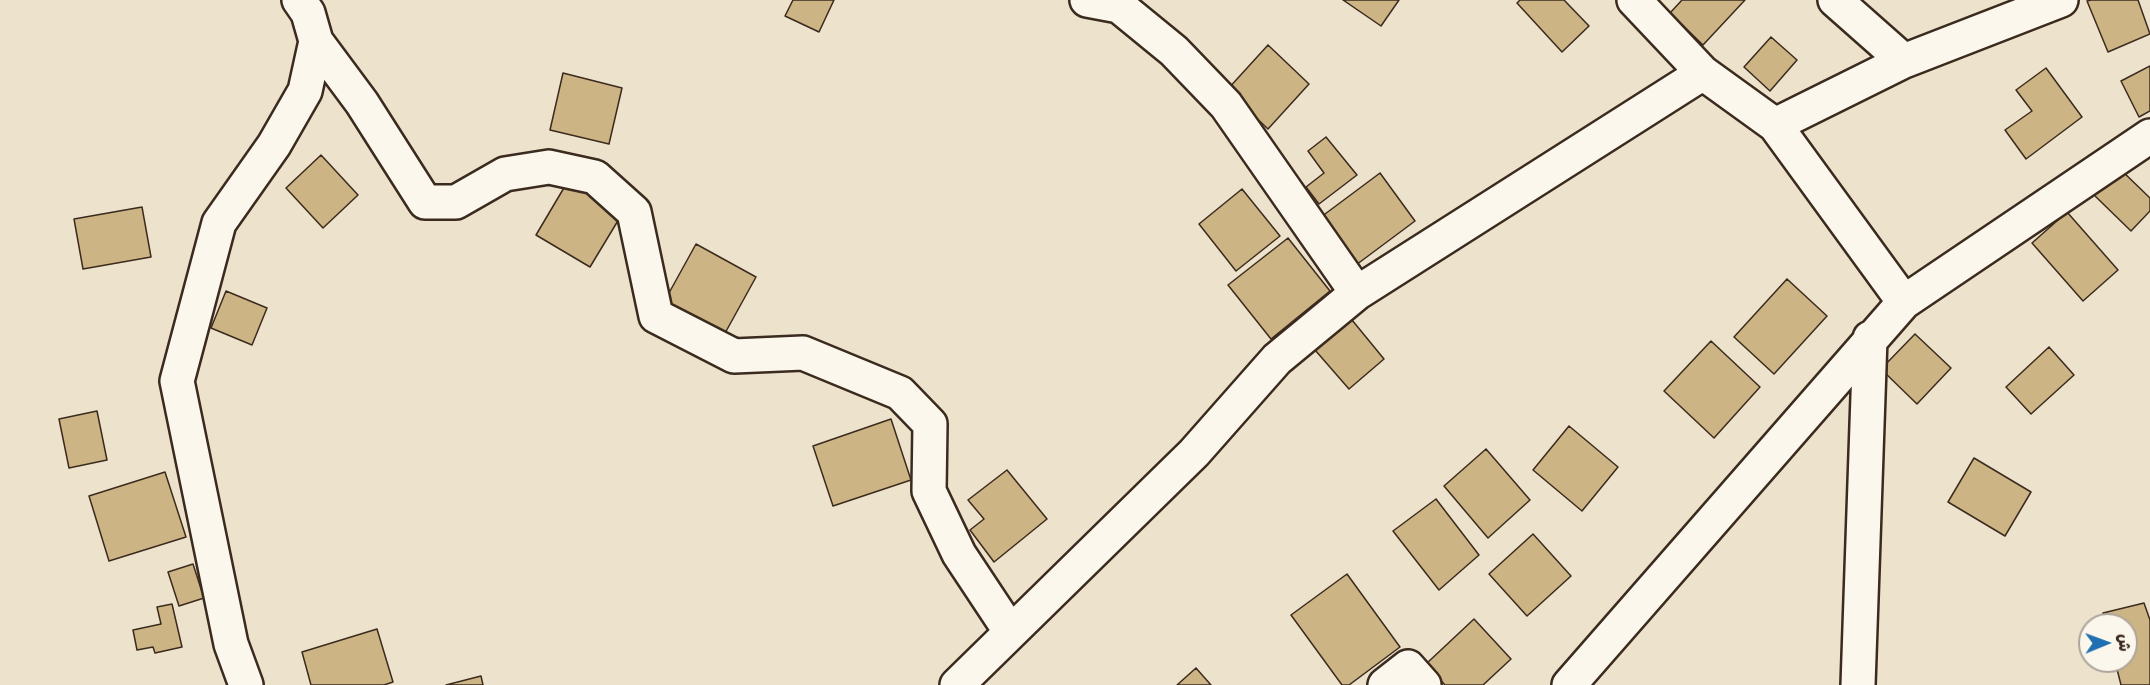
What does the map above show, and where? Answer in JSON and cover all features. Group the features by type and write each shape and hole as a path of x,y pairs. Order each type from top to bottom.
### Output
{"street":[{"path":"299,0 308,13 316,41 362,103 425,202 456,202 505,174 549,167 595,177 634,212 657,316 734,356 803,353 900,393 930,424 929,491 959,554 1010,631"},
{"path":"1087,0 1119,6 1174,51 1226,105 1357,293"},
{"path":"1634,0 1703,73 1775,125 1904,302"},
{"path":"1835,0 1904,61"},
{"path":"1775,125 1904,61 2061,0"},
{"path":"246,685 231,644 177,381 219,223 274,145 305,91 316,41"},
{"path":"957,685 1194,453 1277,359 1357,293 1703,73"},
{"path":"1569,685 1869,338 1904,302 2150,136"},
{"path":"1858,685 1869,338"},
{"path":"1385,685 1408,667 1424,685"}],"building":[{"path":"793,0 834,0 819,32 785,16"},
{"path":"1343,0 1399,0 1381,26"},
{"path":"1520,0 1564,0 1589,26 1562,52 1517,3"},
{"path":"1682,0 1745,0 1703,45 1670,13"},
{"path":"2138,0 2150,34 2108,52 2087,1"},
{"path":"1771,37 1797,60 1770,91 1744,67"},
{"path":"1268,45 1309,84 1268,129 1227,90"},
{"path":"2150,66 2150,111 2139,117 2121,81"},
{"path":"2046,68 2082,117 2026,159 2005,130 2032,111 2016,90"},
{"path":"563,73 622,88 609,144 550,130"},
{"path":"1326,137 1357,175 1319,204 1306,187 1324,173 1308,151"},
{"path":"321,155 358,195 323,228 286,188"},
{"path":"2119,168 2150,198 2150,211 2131,231 2094,195"},
{"path":"1380,173 1415,221 1356,265 1321,217"},
{"path":"568,181 622,214 590,267 536,235"},
{"path":"1242,189 1280,236 1236,271 1199,224"},
{"path":"142,207 151,257 83,269 74,219"},
{"path":"2067,212 2118,270 2083,301 2032,243"},
{"path":"1288,238 1330,291 1271,339 1228,285"},
{"path":"696,244 756,277 724,335 664,302"},
{"path":"1787,279 1827,316 1774,374 1734,337"},
{"path":"226,291 267,308 252,345 211,328"},
{"path":"1352,320 1384,359 1349,389 1315,350"},
{"path":"1915,334 1951,368 1917,404 1881,369"},
{"path":"1711,341 1760,387 1714,438 1664,391"},
{"path":"2049,347 2074,375 2031,414 2006,387"},
{"path":"97,411 107,460 69,468 59,419"},
{"path":"891,419 911,480 833,506 813,446"},
{"path":"1569,426 1618,467 1582,511 1533,470"},
{"path":"1486,449 1530,500 1488,538 1444,486"},
{"path":"1974,458 2031,492 2005,536 1948,502"},
{"path":"1007,470 1047,519 994,562 970,530 984,519 968,500"},
{"path":"165,472 186,537 109,561 89,496"},
{"path":"1436,499 1479,555 1439,590 1393,531"},
{"path":"1533,534 1571,576 1527,616 1489,574"},
{"path":"193,564 204,598 179,606 168,572"},
{"path":"1347,574 1400,647 1349,685 1342,685 1291,615"},
{"path":"2144,603 2150,620 2150,685 2121,685 2118,673 2138,673 2138,613 2103,613"},
{"path":"172,604 182,647 155,653 153,647 137,650 133,630 161,624 157,607"},
{"path":"1474,619 1511,659 1483,685 1445,685 1426,664"},
{"path":"377,629 393,682 384,685 311,685 302,652"},
{"path":"1196,668 1211,685 1177,685"},
{"path":"481,676 483,685 446,685"}]}
